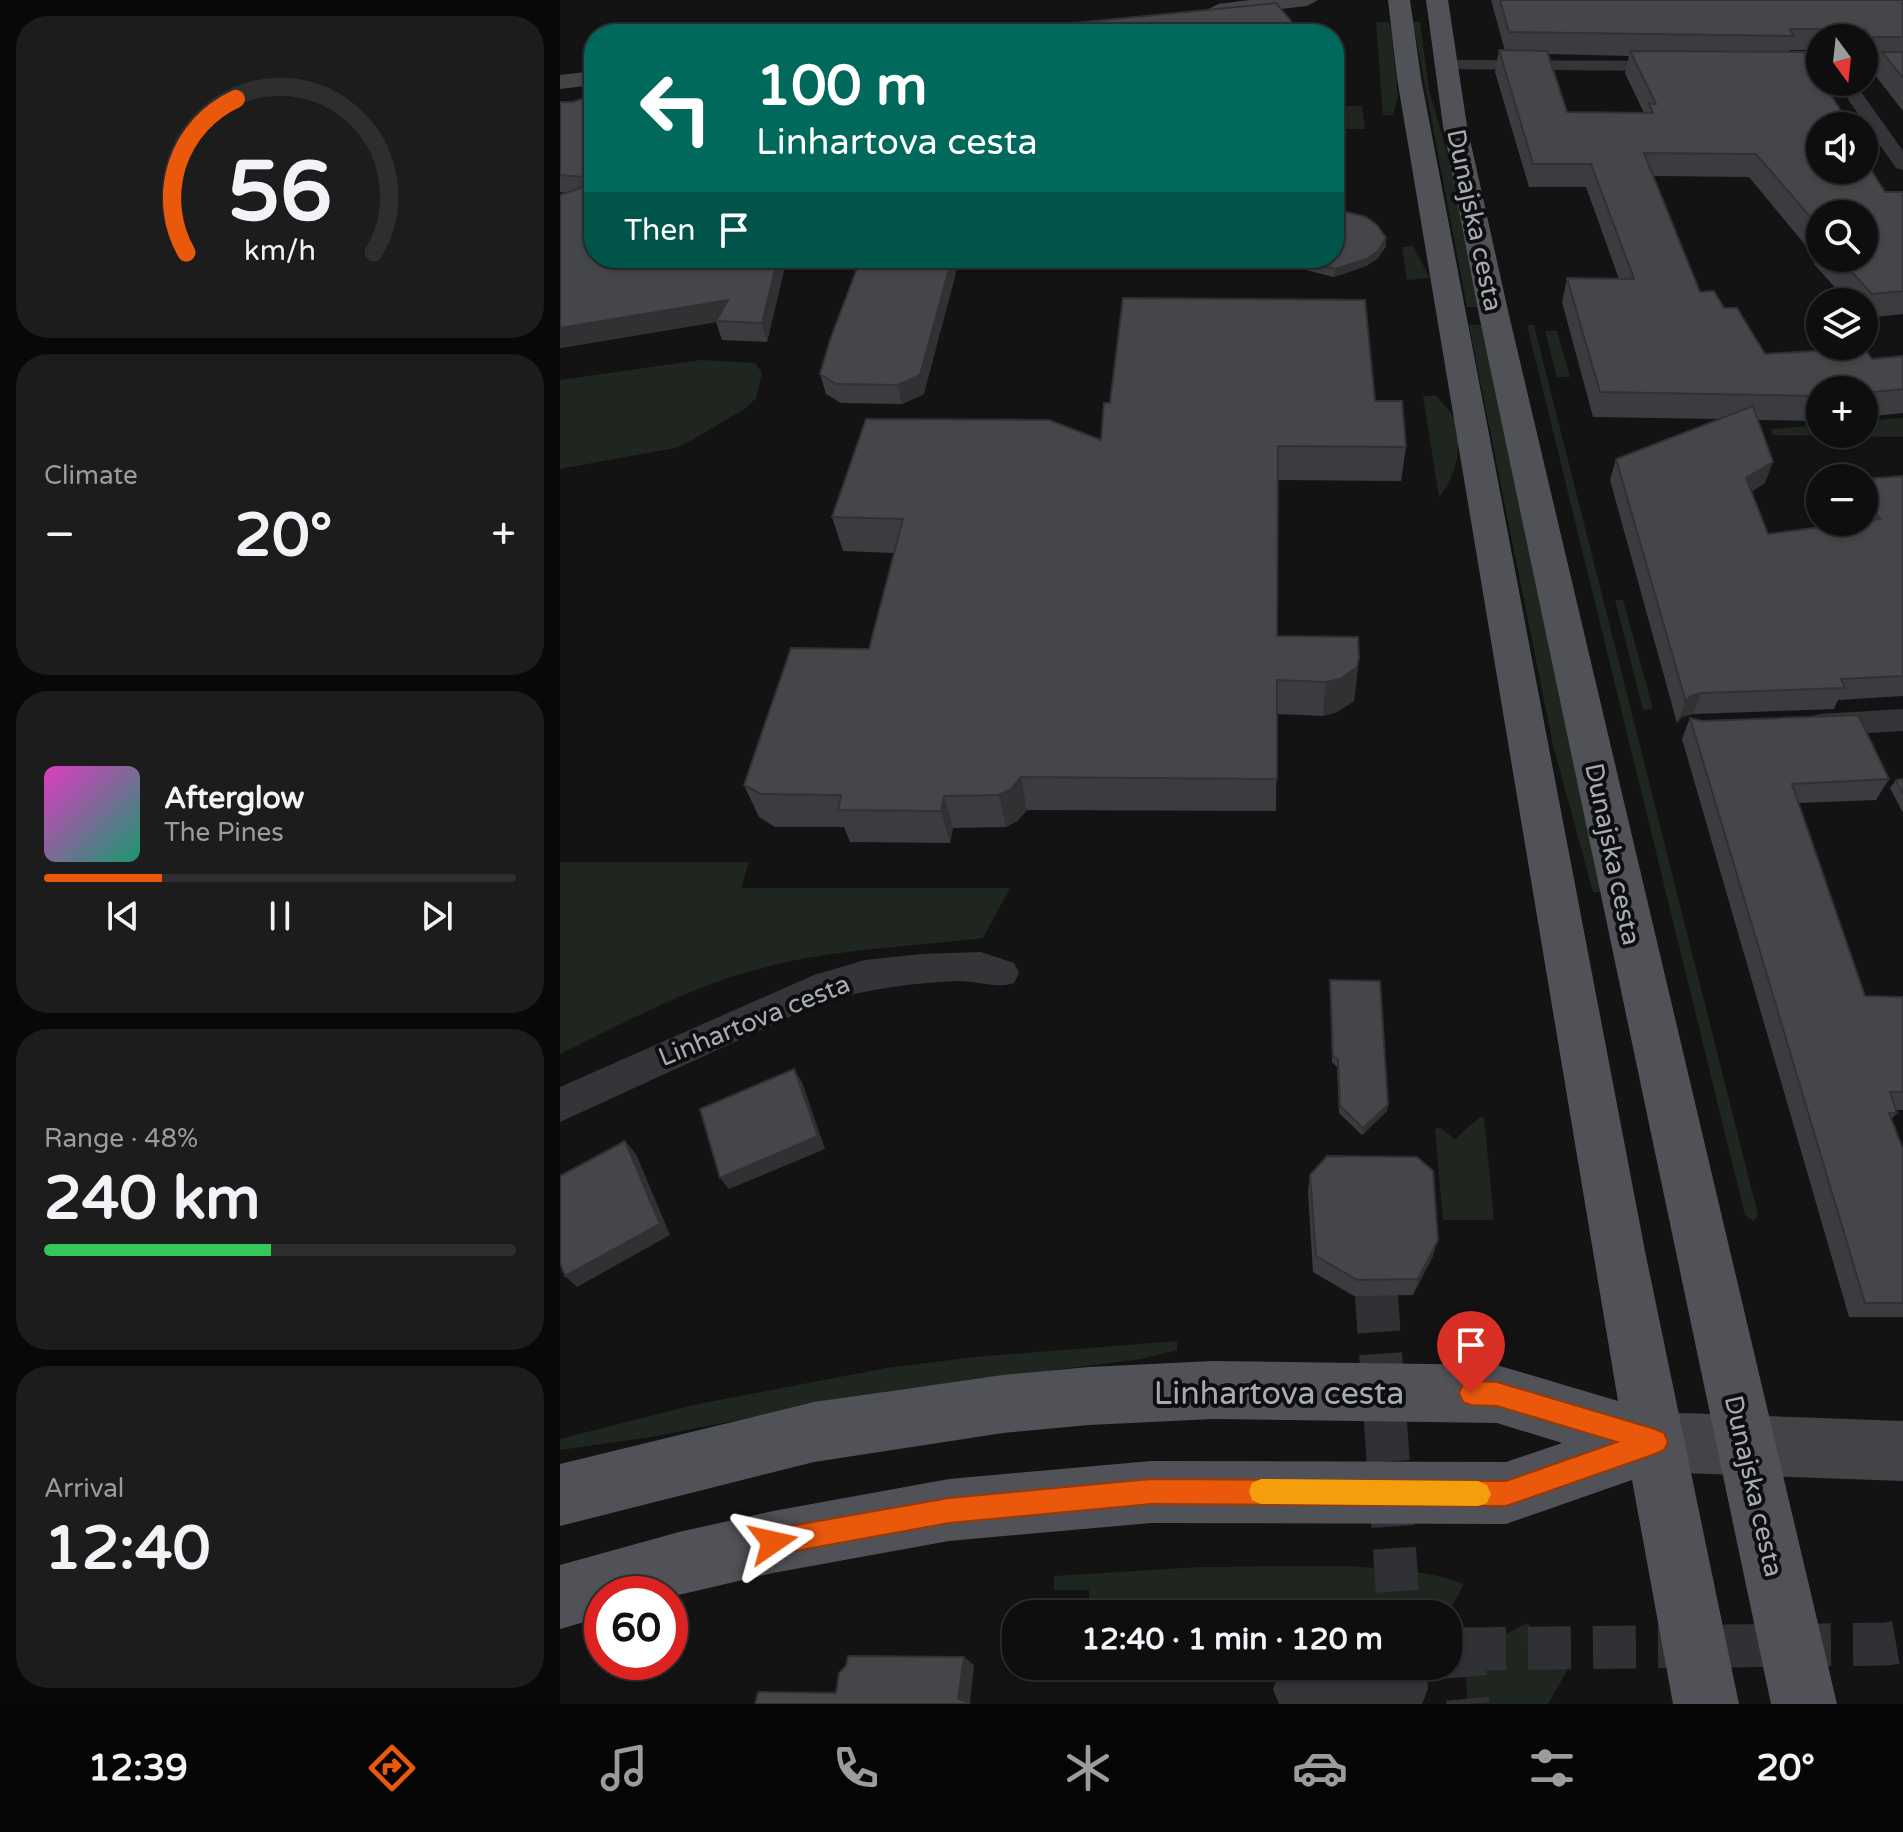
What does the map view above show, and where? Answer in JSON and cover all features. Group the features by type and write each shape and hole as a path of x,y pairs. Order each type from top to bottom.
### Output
{"main road":[{"path":"1194,12 1307,0"},
{"name":"Dunajska cesta","path":"1399,0 1409,78 1618,1251 1706,1704"},
{"name":"Dunajska cesta","path":"1437,0 1455,126 1497,331 1804,1704"},
{"path":"560,82 584,79"},
{"name":"Linhartova cesta","path":"560,1495 814,1432 1003,1404 1089,1396 1213,1390 1497,1394 1655,1442"},
{"path":"560,1597 679,1563 773,1542 949,1510 1151,1492 1506,1493 1655,1442 1903,1451"}],"street":[{"path":"1447,65 1692,66"},
{"path":"1878,66 1903,66"},
{"path":"1855,96 1903,164"},
{"path":"1796,725 1903,720"},
{"name":"Linhartova cesta","path":"560,1105 814,990 865,975 922,968 981,966 1002,973"},
{"path":"1297,1689 1404,1689 1403,1680"}],"shaded area":[{"path":"1376,22 1389,22 1391,29 1398,96 1393,115 1383,115"},
{"path":"1413,22 1420,22 1429,90 1451,166 1480,307 1467,307"},
{"path":"1344,106 1362,106 1365,129 1344,129"},
{"path":"1413,246 1430,278 1407,280 1402,247"},
{"path":"1469,325 1483,325 1601,892 1593,892 1553,745"},
{"path":"1527,325 1534,325 1758,1215 1754,1221 1745,1215"},
{"path":"1545,331 1557,331 1570,377 1557,377"},
{"path":"701,360 755,363 762,373 756,398 746,408 675,448 560,469 560,380"},
{"path":"1423,396 1437,396 1453,417 1458,437 1454,469 1439,497"},
{"path":"1903,418 1903,437 1878,437 1878,420"},
{"path":"1806,426 1806,436 1773,435 1771,429"},
{"path":"1615,600 1623,600 1653,709 1643,710"},
{"path":"560,862 749,862 741,888 1010,888 983,938 841,953 758,969 682,996 560,1054"},
{"path":"1480,1117 1484,1117 1494,1220 1443,1220 1435,1129 1440,1128 1455,1139"},
{"path":"1177,1341 1177,1350 1141,1359 888,1391 651,1437 560,1450 560,1439 693,1405 887,1368 975,1357"},
{"path":"1200,1567 1372,1567 1437,1576 1464,1584 1455,1600 1089,1600 1089,1590 1054,1590 1054,1576"},
{"path":"1527,1623 1549,1643 1568,1669 1548,1704 1468,1704 1462,1634 1504,1635"}],"building":[{"path":"1500,0 1903,0 1903,37 1878,37 1878,24 1806,24 1806,29 1790,29 1794,36 1509,32"},
{"path":"1276,3 1294,24 1065,24"},
{"path":"1499,50 1547,51 1567,112 1653,113 1649,104 1656,104 1630,51 1804,52 1806,96 1832,96 1841,111 1806,112 1806,184 1878,184 1878,181 1885,192 1903,192 1903,291 1878,293 1878,288 1866,288 1852,272 1878,272 1878,200 1806,200 1806,212 1756,154 1644,153 1700,292 1714,291 1724,308 1737,308 1765,354 1806,352 1806,360 1878,360 1903,356 1903,389 1878,392 1878,376 1806,376 1806,396 1600,392 1567,278 1634,279 1591,164 1533,164"},
{"path":"1882,52 1903,52 1903,78"},
{"path":"584,98 584,177 560,175 560,102"},
{"path":"584,187 584,268 776,268 762,323 716,321 728,300 560,328 560,195"},
{"path":"1344,212 1366,217 1377,225 1386,238 1378,251 1367,259 1344,266"},
{"path":"857,268 949,268 920,375 898,385 836,384 820,374"},
{"path":"1123,298 1365,300 1375,401 1402,401 1406,447 1278,446 1277,636 1358,637 1359,658 1357,667 1340,679 1326,682 1277,680 1277,779 1021,777 1011,789 999,795 944,796 941,811 838,810 841,795 761,794 744,785 791,648 869,649 903,519 832,517 866,419 1049,420 1101,440 1104,403 1110,403"},
{"path":"1753,406 1773,462 1746,478 1768,534 1806,529 1806,536 1878,536 1878,478 1903,476 1903,676 1841,679 1845,688 1701,693 1690,696 1686,702 1616,459"},
{"path":"1858,715 1889,779 1792,784 1865,996 1903,997 1903,1092 1890,1092 1897,1113 1889,1113 1903,1149 1903,1303 1865,1303 1690,718 1702,721"},
{"path":"1903,779 1903,794 1896,780"},
{"path":"1330,980 1380,981 1388,1105 1363,1128 1340,1106 1338,1060 1333,1056"},
{"path":"794,1069 818,1136 720,1178 700,1109"},
{"path":"625,1141 660,1224 565,1276 560,1263 560,1176"},
{"path":"1327,1156 1417,1157 1433,1171 1438,1240 1418,1279 1357,1280 1316,1256 1310,1175"},
{"path":"848,1656 964,1657 958,1699 966,1701 966,1704 755,1704 758,1692 836,1693 839,1673 846,1666"}],"tunnel":[{"path":"1376,1289 1398,1600"},
{"path":"1463,1649 1886,1644 1903,1641"},
{"path":"1463,1649 1468,1704"}],"slow traffic":[{"path":"1261,1491 1478,1494"}],"route":[{"path":"773,1542 949,1510 1057,1498 1151,1492 1506,1493 1655,1442 1497,1394 1471,1393"}]}
